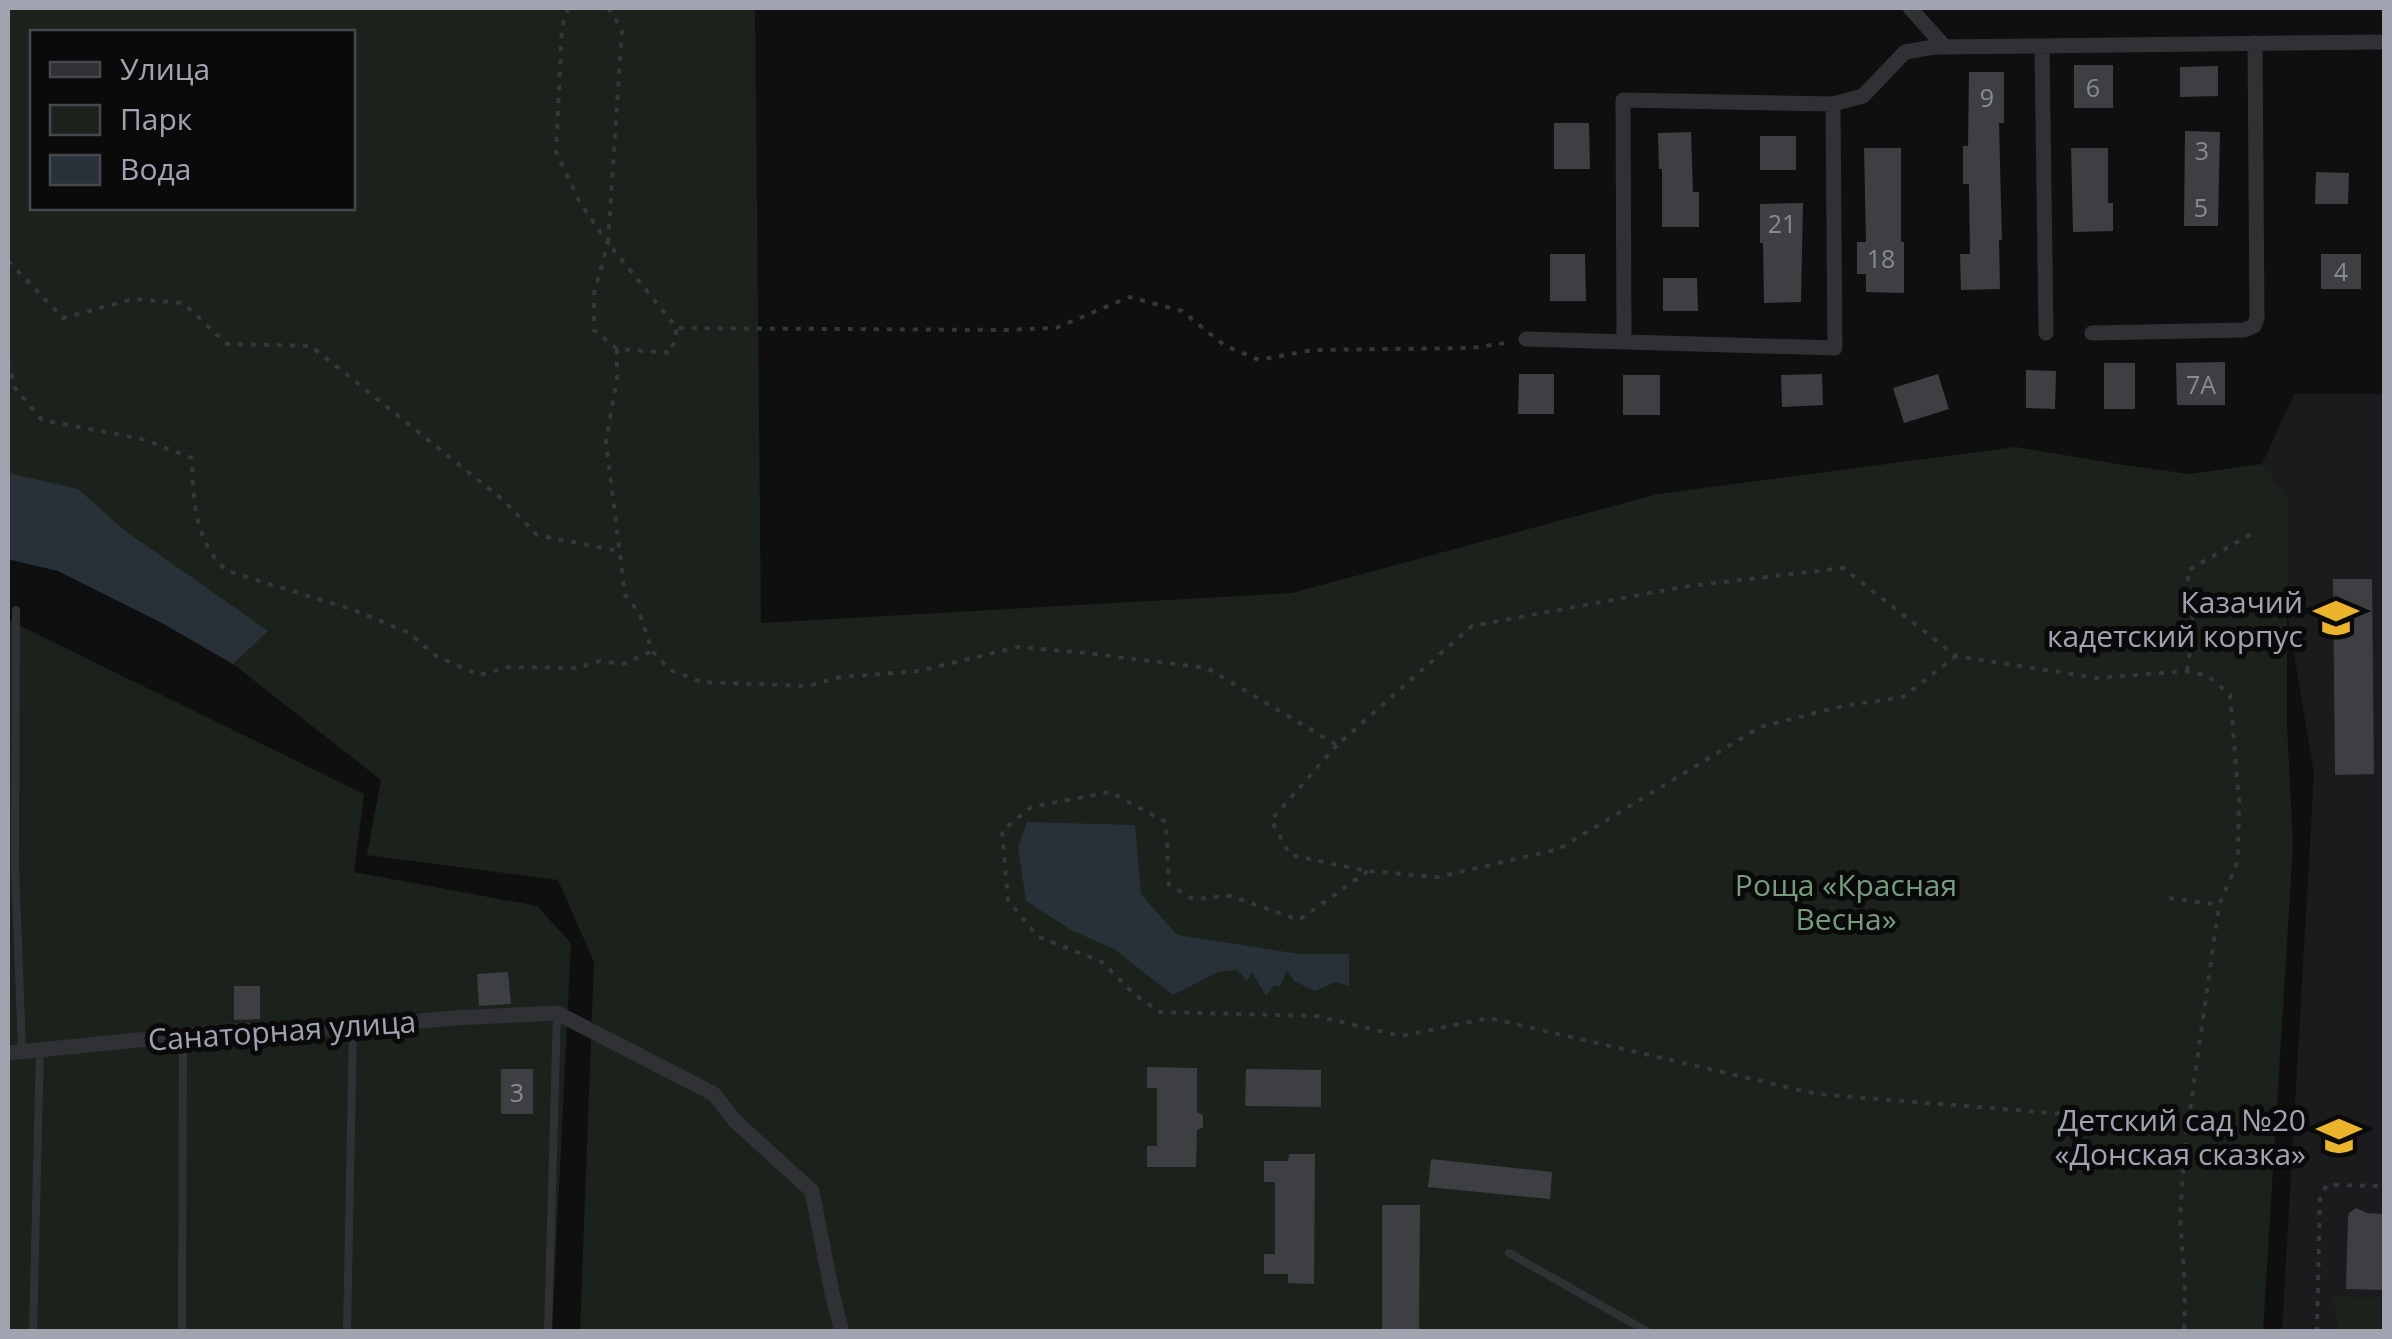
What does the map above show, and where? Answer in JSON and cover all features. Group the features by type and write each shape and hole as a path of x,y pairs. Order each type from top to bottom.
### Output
{"street":[{"path":"1910,8 1945,47"},
{"path":"1624,340 1623,100 1833,104 1863,96 1905,52 1945,47 2384,42"},
{"path":"2092,333 2244,330 2254,326 2255,43"},
{"path":"2042,46 2046,334"},
{"path":"1526,339 1835,348 1833,104"},
{"path":"556,1013 714,1094 735,1122 812,1191 842,1332"},
{"name":"Санаторная улица","path":"14,1051 229,1031 556,1013"}],"lane":[{"path":"14,1051 11,865 16,610"},
{"path":"548,1332 556,1013"},
{"path":"347,1332 353,1026"},
{"path":"182,1332 183,1036"},
{"path":"33,1332 40,1048"},
{"path":"1509,1253 1648,1332"}],"path":[{"path":"568,8 562,27 556,152 578,202 677,328"},
{"path":"608,8 622,29 608,243 594,294 594,330 617,349 671,352 677,328"},
{"path":"8,261 63,318 133,299 183,303 227,344 311,346 503,500 537,535 620,551"},
{"path":"677,328 1056,328 1129,297 1182,310 1224,345 1259,360 1312,350 1471,348 1526,339"},
{"path":"617,349 617,378 606,442 625,595 640,614 652,651 670,670 701,682 808,686 841,677 919,670 1018,648 1207,668 1337,745"},
{"path":"8,361 15,388 42,420 142,439 192,458 194,508 212,557 228,571 354,610 409,633 436,656 480,675 509,667 576,668 600,661 623,664 652,651"},
{"path":"2188,672 2194,626 2187,571 2253,533"},
{"path":"1956,656 1903,697 1843,706 1760,727 1558,849 1438,877 1368,871 1290,855 1271,820 1337,745 1472,626 1682,586 1844,568 1956,656 2096,678 2188,672 2208,676 2230,695 2239,801 2238,861 2220,905 2188,1124 2180,1218 2184,1332"},
{"path":"1368,871 1299,920 1231,896 1194,899 1169,886 1166,822 1110,792 1031,807 1002,831 1008,900 1037,936 1102,962 1134,994 1160,1012 1316,1016 1401,1036 1489,1018 1818,1094 2188,1124"},
{"path":"2168,898 2220,905"},
{"path":"2317,1332 2320,1196 2327,1184 2384,1186"}],"shaded area":[{"path":"2294,394 2384,394 2384,1331 2282,1331 2314,773 2262,464"}],"green space":[{"name":"Роща «Красная Весна»","path":"8,8 755,8 761,623 1292,593 1658,494 2016,447 2189,474 2262,464 2287,497 2287,725 2293,846 2263,1331 580,1331 594,962 558,880 367,855 381,780 233,664 58,571 8,559"},
{"path":"8,620 364,794 354,872 537,906 571,943 552,1331 8,1331"},
{"path":"2332,1296 2381,1298 2381,1331 2340,1331"}],"water":[{"path":"8,473 78,489 124,530 268,631 233,664 58,571 8,559"},
{"path":"1027,822 1135,825 1141,894 1177,935 1299,954 1349,954 1349,986 1336,982 1315,991 1294,981 1287,970 1280,987 1274,985 1266,996 1252,972 1247,981 1237,970 1218,972 1173,995 1114,949 1071,930 1026,901 1018,847"}],"building":[{"path":"2074,65 2113,65 2113,108 2074,108"},
{"path":"2218,66 2218,96 2180,97 2180,67"},
{"path":"1969,72 2004,72 2004,123 1999,123 2000,289 1961,290 1960,254 1970,254 1969,184 1963,184"},
{"path":"1554,123 1589,123 1590,169 1554,169"},
{"path":"2185,131 2220,132 2218,226 2184,226"},
{"path":"1691,132 1693,192 1699,192 1699,227 1662,227 1658,133"},
{"path":"1760,136 1796,136 1796,170 1760,170"},
{"path":"1864,148 1901,148 1904,293 1866,292 1866,274 1857,274 1857,242 1866,242"},
{"path":"2071,148 2108,148 2108,203 2113,203 2113,231 2073,232"},
{"path":"2316,172 2349,173 2348,204 2315,204"},
{"path":"1803,203 1801,302 1764,303 1760,204"},
{"path":"1550,254 1585,254 1586,301 1550,301"},
{"path":"2321,254 2361,254 2361,289 2321,289"},
{"path":"1663,278 1697,278 1698,311 1663,311"},
{"path":"2225,362 2225,405 2177,405 2176,363"},
{"path":"2104,363 2135,363 2135,409 2104,409"},
{"path":"2026,370 2056,371 2055,409 2026,408"},
{"path":"1519,374 1554,374 1554,414 1518,414"},
{"path":"1822,374 1823,405 1782,407 1781,375"},
{"path":"1938,374 1949,409 1904,423 1893,388"},
{"path":"1623,375 1660,375 1660,415 1623,415"},
{"path":"2333,579 2372,579 2374,774 2335,775"},
{"path":"508,972 511,1004 479,1006 477,974"},
{"path":"234,986 260,986 260,1019 234,1020"},
{"path":"1147,1067 1197,1068 1197,1112 1203,1115 1203,1127 1197,1130 1196,1167 1147,1167 1147,1146 1157,1146 1157,1088 1147,1088"},
{"path":"501,1069 533,1069 533,1114 501,1114"},
{"path":"1246,1069 1321,1070 1321,1107 1245,1106"},
{"path":"1289,1154 1315,1154 1314,1284 1288,1283 1288,1274 1264,1274 1264,1254 1275,1254 1275,1182 1264,1182 1264,1161 1288,1161"},
{"path":"1431,1159 1552,1172 1550,1199 1428,1187"},
{"path":"1382,1205 1420,1205 1419,1332 1382,1332"},
{"path":"2356,1208 2384,1214 2384,1290 2346,1289 2348,1218"}],"place":[{"name":"Казачий кадетский корпус","path":"2336,618"},
{"name":"Детский сад №20 «Донская сказка»","path":"2339,1136"}]}
